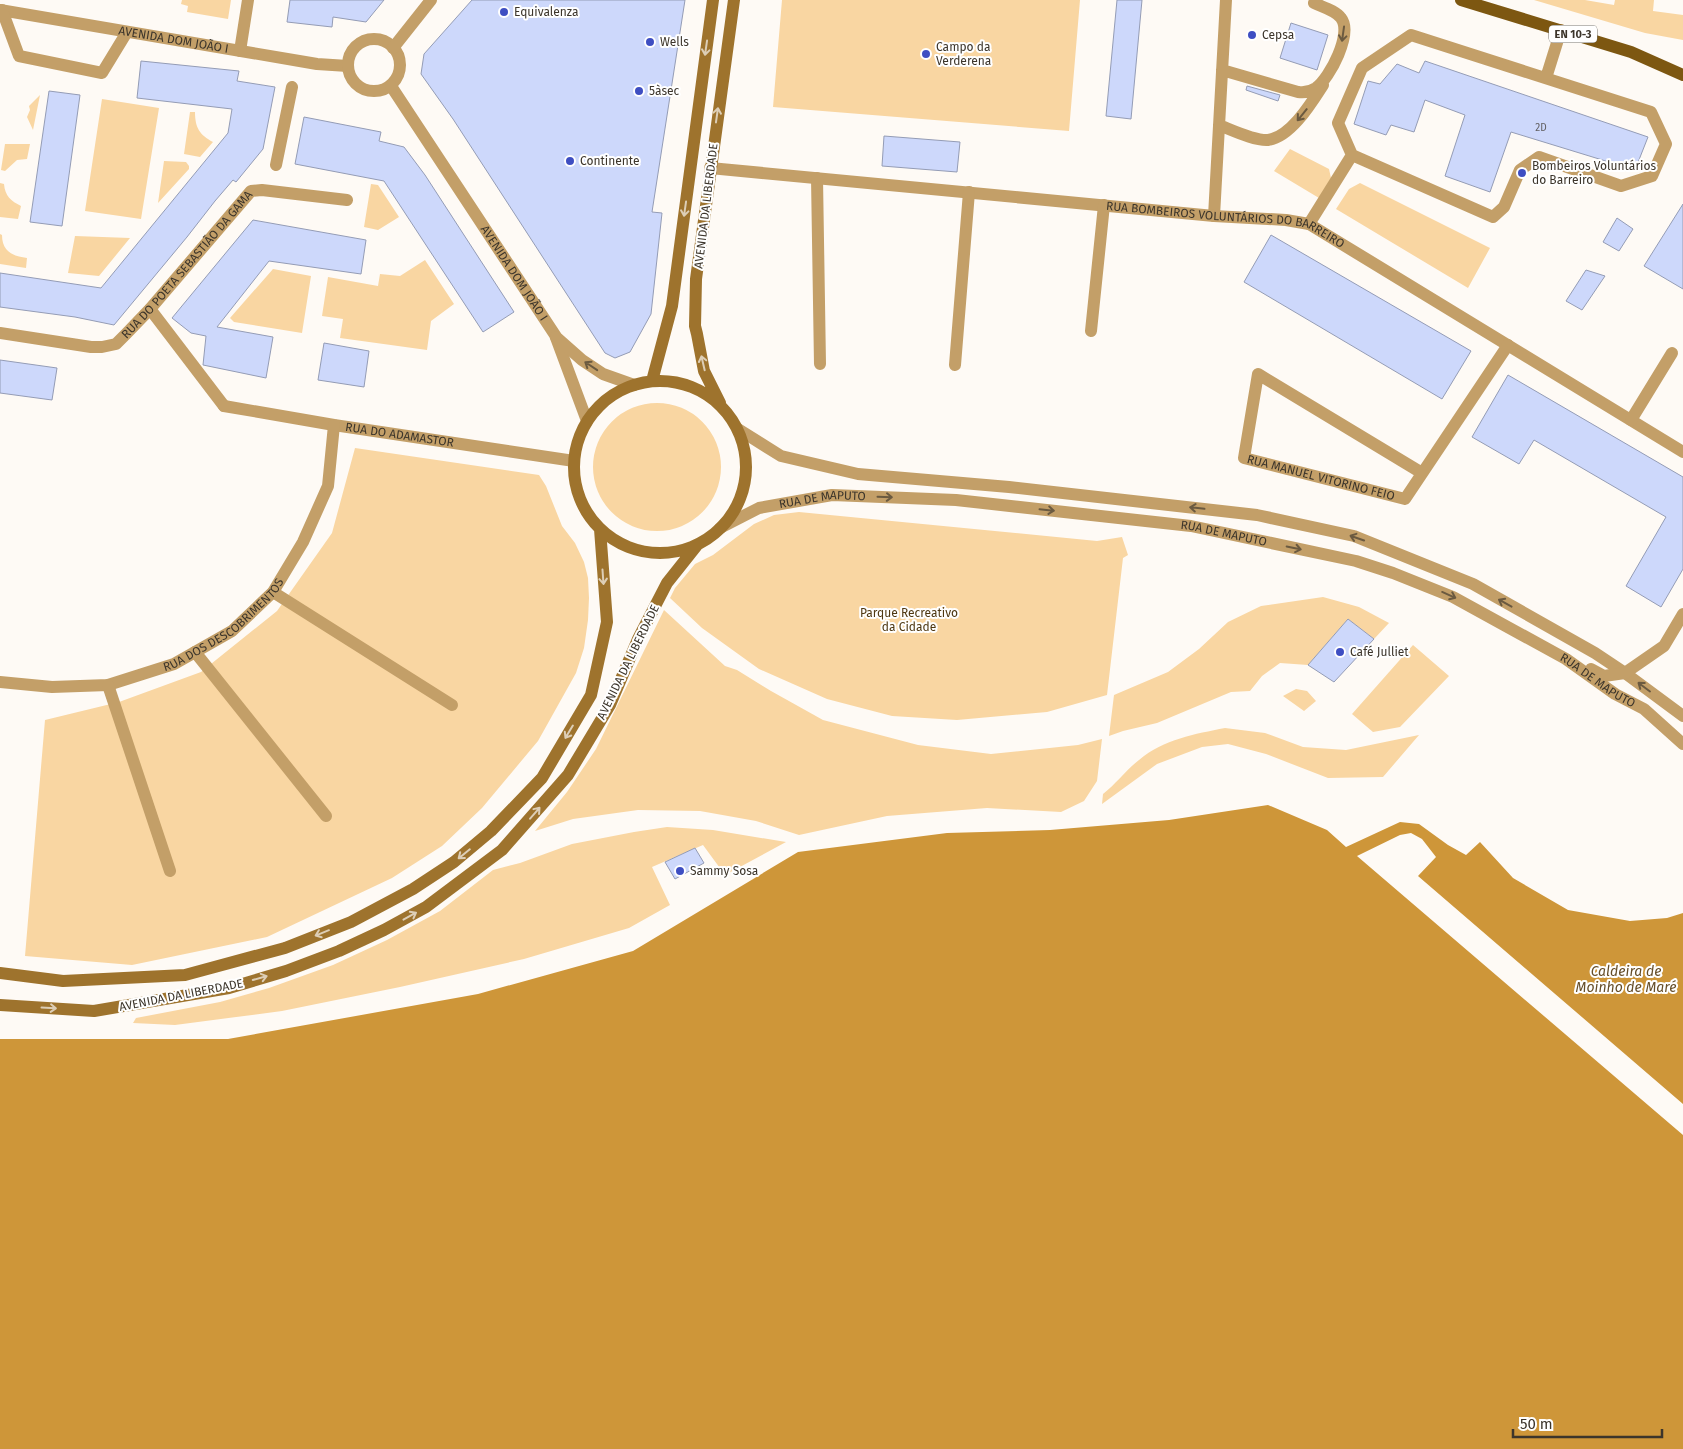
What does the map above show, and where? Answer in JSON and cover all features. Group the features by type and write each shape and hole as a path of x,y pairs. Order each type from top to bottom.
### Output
{"main road":[{"name":"AVENIDA DA LIBERDADE","path":"652,381 672,306 713,0"},
{"name":"AVENIDA DA LIBERDADE","path":"723,408 704,371 695,326 696,279 734,0"},
{"name":"EN 10-3","path":"1461,0 1631,52 1683,75"},
{"path":"652,381 678,382 702,392 723,408 738,429 745,454 745,481 736,507 720,528 698,544 678,551 657,553 636,550 616,541 600,529 585,509 576,486 574,461 578,440 587,421 601,404 616,392 652,381"},
{"name":"AVENIDA DA LIBERDADE","path":"0,973 63,981 185,976 285,948 351,922 413,889 454,862 492,831 542,778 591,695 607,622 600,529"},
{"name":"AVENIDA DA LIBERDADE","path":"0,1005 94,1011 229,988 286,971 339,951 384,930 426,907 502,850 568,775 610,705 638,639 667,583 698,544"}],"street":[{"path":"240,51 248,0"},
{"path":"393,48 431,0"},
{"path":"1214,216 1226,0"},
{"path":"1219,125 1258,139 1268,140 1275,138 1297,122 1329,74 1344,37 1345,26 1341,17 1312,1"},
{"path":"1,10 19,56 102,72 127,32"},
{"name":"AVENIDA DOM JOÃO I","path":"1,10 317,64 348,66"},
{"path":"1546,78 1560,30"},
{"path":"1411,36 1651,112 1666,144 1652,176 1621,186 1539,157 1520,170 1504,207 1493,217 1352,155 1338,123 1362,68 1411,36"},
{"path":"373,39 382,40 393,48 399,59 400,68 391,86 376,91 366,90 358,86 350,75 348,66 350,54 356,46 364,41 373,39"},
{"path":"1222,70 1298,92 1306,92 1317,87 1329,74"},
{"name":"AVENIDA DOM JOÃO I","path":"391,86 554,335 587,421"},
{"path":"276,165 292,87"},
{"path":"1309,224 1352,155"},
{"name":"RUA BOMBEIROS VOLUNTÁRIOS DO BARREIRO","path":"710,168 1214,216 1286,220 1309,224 1683,452"},
{"path":"817,178 820,364"},
{"name":"RUA DO POETA SEBASTIÃO DA GAMA","path":"0,333 91,347 116,344 150,309 251,191 262,190 347,200"},
{"path":"955,365 970,192"},
{"path":"1091,331 1104,205"},
{"name":"RUA DO ADAMASTOR","path":"150,309 224,406 334,425 574,461"},
{"name":"AVENIDA DOM JOÃO I","path":"554,335 582,360 603,374 634,385"},
{"name":"RUA MANUEL VITORINO FEIO","path":"1422,473 1258,374 1244,458 1405,499 1508,345"},
{"path":"1631,420 1672,353"},
{"name":"RUA DOS DESCOBRIMENTOS","path":"0,682 52,687 108,685 174,664 232,631 274,592 303,542 328,486 334,425"},
{"name":"RUA DE MAPUTO","path":"738,429 781,456 858,474 1009,487 1257,515 1354,536 1473,584 1595,653 1625,672 1683,716"},
{"name":"RUA DE MAPUTO","path":"720,528 759,508 832,495 956,500 1191,526 1356,561 1394,573 1453,597 1566,659 1615,694 1644,709 1683,744"},
{"path":"274,592 452,705"},
{"path":"1566,659 1580,663 1604,676 1625,672 1664,646 1683,614"},
{"path":"195,652 326,816"},
{"path":"108,685 170,871"}],"green space":[{"path":"182,0 231,0 228,19 187,12 188,6 181,4"},
{"name":"Campo da Verderena","path":"782,0 1080,0 1069,131 773,107"},
{"path":"1534,0 1585,0 1614,5 1615,0 1654,0 1653,11 1683,15 1683,40 1645,33"},
{"path":"40,95 33,130 27,117 30,110 29,106"},
{"path":"102,99 159,108 141,219 85,211"},
{"path":"190,112 195,112 197,127 205,137 213,142 200,157 184,154"},
{"path":"5,144 30,144 27,159 17,160 5,171 1,170"},
{"path":"1290,149 1329,169 1331,178 1319,198 1274,171"},
{"path":"164,161 186,162 189,169 158,203"},
{"path":"0,183 4,184 9,198 21,206 18,219 0,217"},
{"path":"1360,183 1490,248 1468,288 1336,209 1349,189"},
{"path":"371,184 378,185 399,217 378,230 364,227"},
{"path":"0,234 9,252 27,258 26,268 0,264"},
{"path":"75,236 130,238 99,276 68,273"},
{"path":"425,260 454,304 431,321 427,350 340,338 343,319 322,316 328,277 378,286 380,274 400,276"},
{"path":"273,269 311,276 302,333 234,322 230,318"},
{"path":"657,403 681,408 702,422 716,443 721,467 716,491 702,512 681,526 657,531 633,526 612,512 598,491 593,467 598,443 612,422 633,408"},
{"path":"355,448 539,475 546,486 562,526 575,543 584,562 588,578 589,598 584,648 576,673 538,741 482,808 442,846 392,878 267,937 132,965 25,956 45,720 119,702 201,672 277,611 332,533"},
{"name":"Parque Recreativo da Cidade","path":"799,512 1097,541 1122,537 1128,555 1123,558 1107,695 1047,712 957,720 892,716 827,699 759,669 702,628 670,598 675,588 695,564 713,555 754,524 774,515"},
{"path":"1323,597 1359,607 1389,623 1374,639 1348,619 1308,665 1280,663 1262,676 1250,691 1231,692 1157,723 1109,736 1114,695 1168,672 1199,649 1228,622 1261,606"},
{"path":"664,610 725,666 737,670 823,720 918,745 991,754 1078,745 1102,739 1097,781 1084,801 1061,812 987,808 887,816 799,835 756,821 700,811 638,810 573,819 535,831 567,792 596,749"},
{"path":"1413,645 1449,676 1400,727 1373,732 1352,714"},
{"path":"1296,689 1307,691 1316,701 1304,711 1283,696"},
{"path":"1225,728 1265,733 1303,747 1346,750 1419,735 1383,777 1328,778 1266,754 1228,744 1202,747 1157,764 1102,804 1103,794 1134,764 1149,753 1180,738"},
{"path":"667,827 713,830 786,842 725,875 703,845 652,867 670,905 629,928 524,959 282,1011 175,1025 133,1023 136,1018 220,1002 269,988 333,965 387,940 440,911 493,870 520,863 572,844"}],"water":[{"name":"Caldeira de Moinho de Maré","path":"1268,805 1327,830 1346,847 1400,822 1419,824 1448,845 1466,855 1480,842 1513,878 1568,910 1630,921 1667,918 1683,913 1683,1104 1418,876 1436,857 1422,839 1411,833 1400,835 1357,856 1683,1135 1683,1449 0,1449 0,1039 228,1039 478,994 633,951 798,852 947,833 1050,830 1169,820"}],"building":[{"path":"290,0 384,0 366,22 333,17 332,27 287,22"},
{"name":"Continente","path":"472,0 685,0 652,212 662,213 651,314 630,352 615,358 605,353 453,119 421,74 424,54"},
{"path":"1117,0 1142,0 1131,119 1106,116"},
{"path":"1291,23 1328,35 1317,70 1280,58"},
{"path":"141,61 239,71 237,81 275,87 263,149 236,182 233,180 215,201 114,325 75,317 0,307 0,273 101,288 228,133 232,109 137,98"},
{"path":"1425,61 1648,137 1635,170 1511,132 1490,192 1445,176 1465,115 1425,100 1414,132 1391,125 1386,135 1354,124 1368,81 1380,84 1397,64 1419,73"},
{"path":"1247,86 1280,95 1278,101 1246,90"},
{"path":"49,91 80,95 62,226 30,222"},
{"path":"304,117 381,132 379,141 404,147 425,175 514,312 483,332 384,181 295,164"},
{"path":"884,136 960,142 957,172 882,166"},
{"path":"1683,204 1683,289 1644,266"},
{"path":"1617,218 1633,229 1619,251 1603,242"},
{"path":"253,220 366,240 361,274 269,261 217,327 273,337 266,378 203,365 206,336 191,333 172,318"},
{"path":"1271,235 1471,351 1442,399 1244,282"},
{"path":"1586,270 1605,276 1582,310 1566,301"},
{"path":"324,343 369,351 364,387 318,380"},
{"path":"0,360 57,368 52,400 0,393"},
{"path":"1508,375 1683,477 1683,569 1661,607 1626,586 1666,517 1534,440 1519,464 1472,437"},
{"name":"Café Julliet","path":"1348,619 1374,639 1334,682 1308,665"},
{"name":"Sammy Sosa","path":"695,848 704,863 675,879 665,862"}],"place":[{"name":"Equivalenza","path":"504,12"},
{"name":"Cepsa","path":"1252,35"},
{"name":"Wells","path":"650,42"},
{"name":"Campo da Verderena","path":"926,54"},
{"name":"5àsec","path":"639,91"},
{"name":"Continente","path":"570,161"},
{"name":"Bombeiros Voluntários do Barreiro","path":"1522,173"},
{"name":"Café Julliet","path":"1340,652"},
{"name":"Sammy Sosa","path":"680,871"}]}
